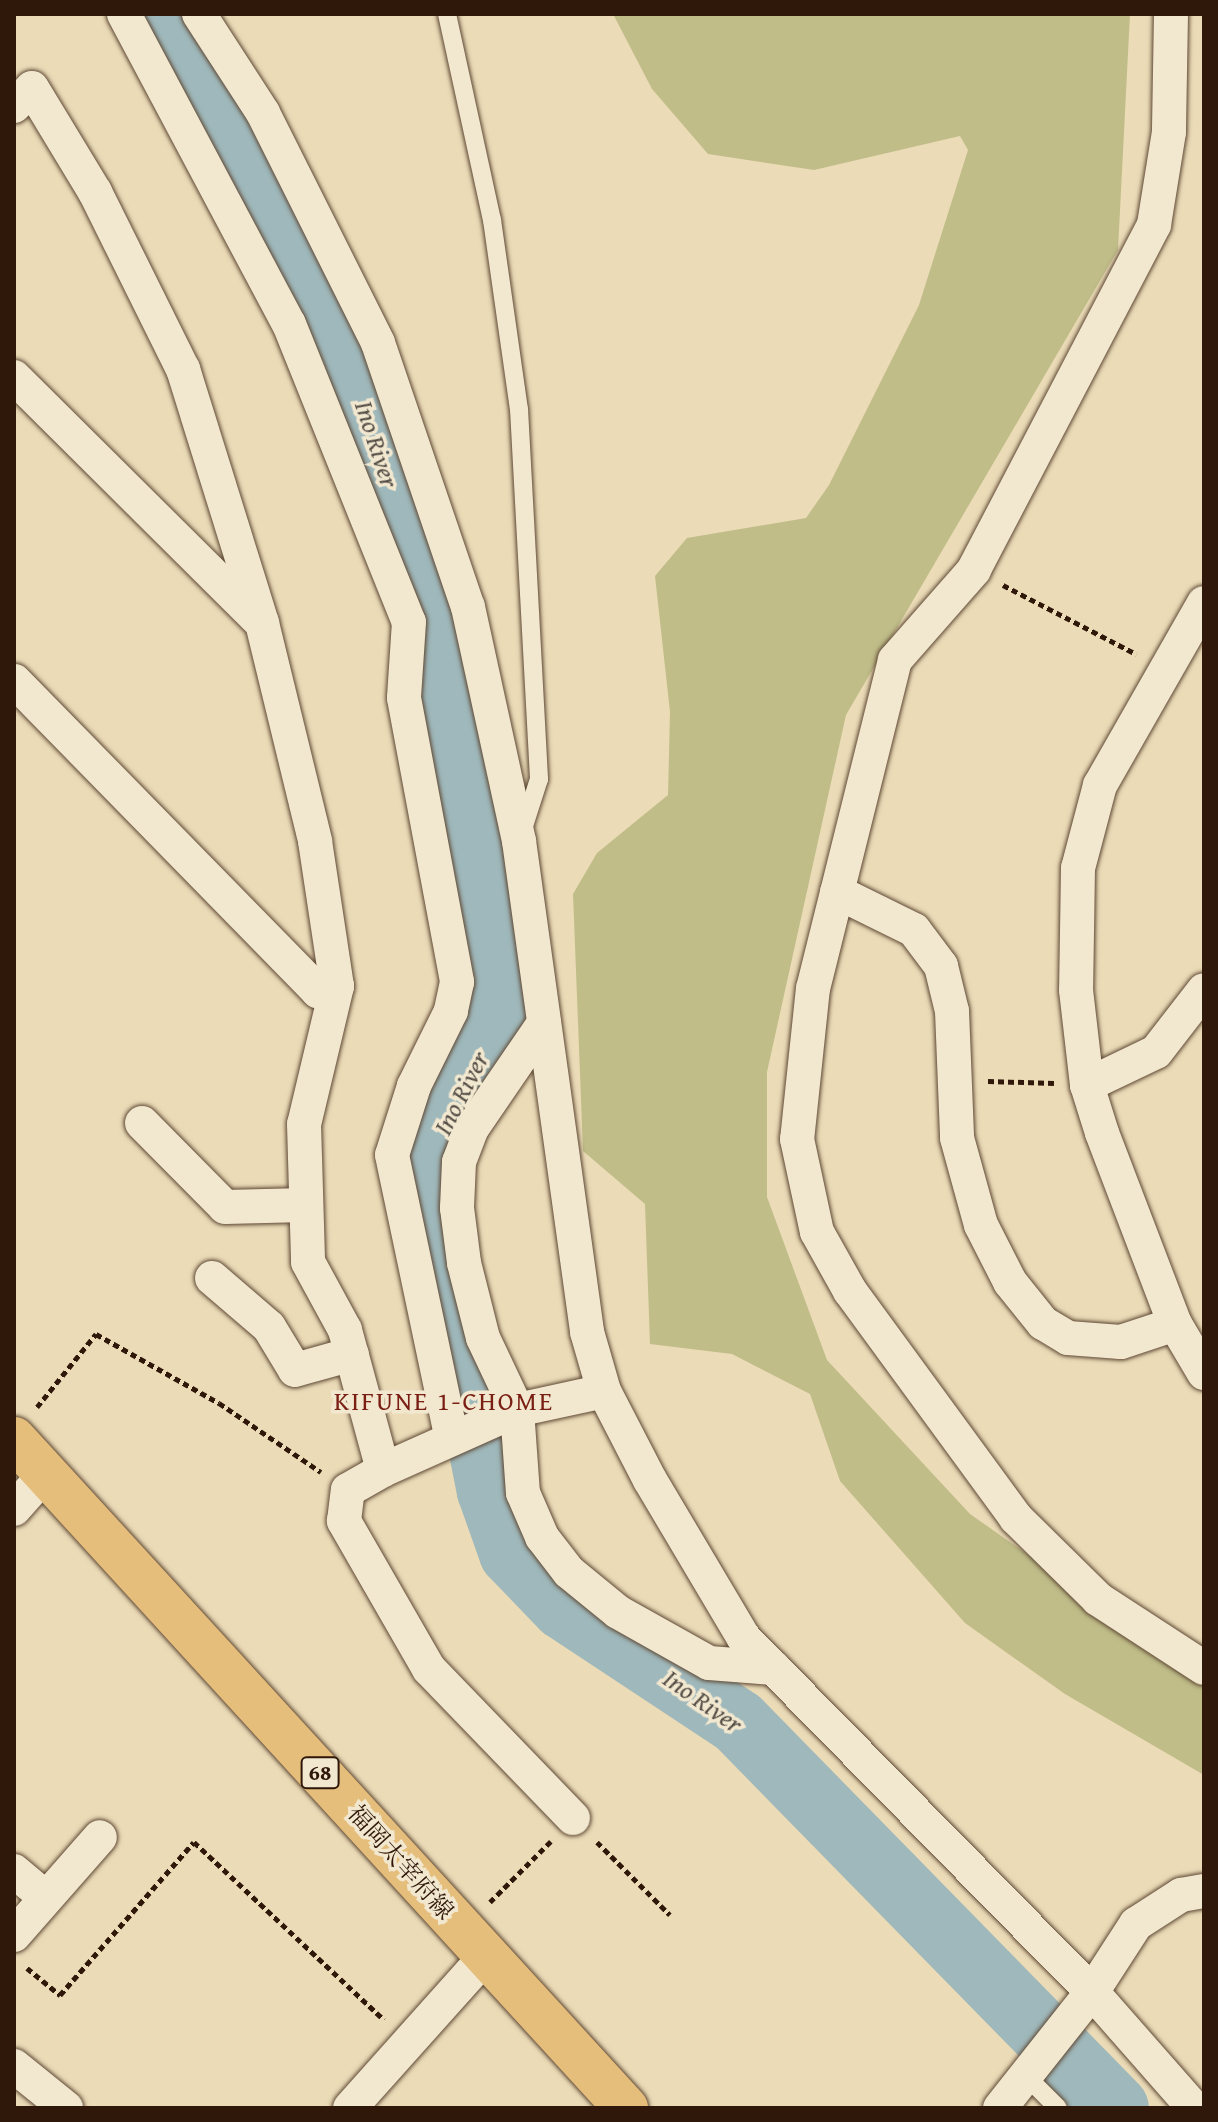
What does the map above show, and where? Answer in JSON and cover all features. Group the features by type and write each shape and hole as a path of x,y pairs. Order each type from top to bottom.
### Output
{"main road":[{"name":"福岡太宰府線","path":"23,1426 46,1473 626,2108"}],"street":[{"path":"124,14 289,324 409,622 404,698 457,982 451,1011 414,1086 392,1155 452,1439"},
{"path":"199,14 263,113 378,343 468,607 519,841 587,1332 604,1391 650,1480 744,1638 1092,1992 1194,2108"},
{"path":"1171,14 1169,132 1154,225 974,570 895,660 813,988 797,1139 817,1232 898,1360 1016,1518 1098,1599 1204,1668"},
{"path":"14,106 32,88 95,192 183,369 262,623 315,841 337,986 304,1124 308,1262 345,1330 383,1470"},
{"path":"14,377 262,623"},
{"path":"1204,603 1100,785 1078,868 1076,990 1087,1085 1175,1324 1204,1373"},
{"path":"14,681 318,991 337,986"},
{"path":"837,892 914,930 941,966 952,1011 957,1138 981,1225 1010,1282 1043,1323 1068,1338 1121,1342 1175,1324"},
{"path":"1087,1085 1156,1052 1201,1001"},
{"path":"544,1023 472,1128 459,1162 457,1208 464,1263 483,1338 517,1410 523,1493 542,1537 569,1572 618,1612 681,1651 709,1663 774,1668"},
{"path":"142,1123 225,1207 306,1205"},
{"path":"212,1278 269,1327 295,1370 352,1354"},
{"path":"573,1818 429,1669 344,1521 348,1490 383,1470 517,1410 604,1391"},
{"path":"14,1509 46,1473"},
{"path":"14,1935 100,1837"},
{"path":"14,1871 45,1897"},
{"path":"1000,2108 1092,1992 1136,1924 1181,1895 1204,1891"},
{"path":"350,2108 408,2043 475,1942"},
{"path":"14,2066 66,2108"}],"lane":[{"path":"447,14 492,220 519,409 539,779 519,841"},
{"path":"1026,2076 1058,2108"}],"path":[{"path":"974,570 1166,669"},
{"path":"955,1080 1087,1085"},
{"path":"23,1426 96,1334 219,1403 348,1490"},
{"path":"475,1942 573,1818 670,1915"},
{"path":"14,1957 60,1995 194,1842 408,2043"}],"shaded area":[{"path":"613,14 1130,14 1118,250 846,715 767,1072 767,1197 827,1360 970,1514 1204,1678 1204,1775 1065,1694 965,1623 840,1481 810,1394 732,1354 650,1344 645,1204 583,1151 573,894 597,853 668,795 670,712 655,576 687,538 806,518 829,485 919,305 968,150 960,136 814,170 708,154 652,89"}],"waterway":[{"name":"Ino River","path":"157,14 342,339 432,612 500,979 491,1035 437,1136 428,1176 490,1491 512,1553 564,1607 738,1722 1116,2108"}],"district":[{"name":"KIFUNE 1-CHOME","path":"444,1401"}]}
